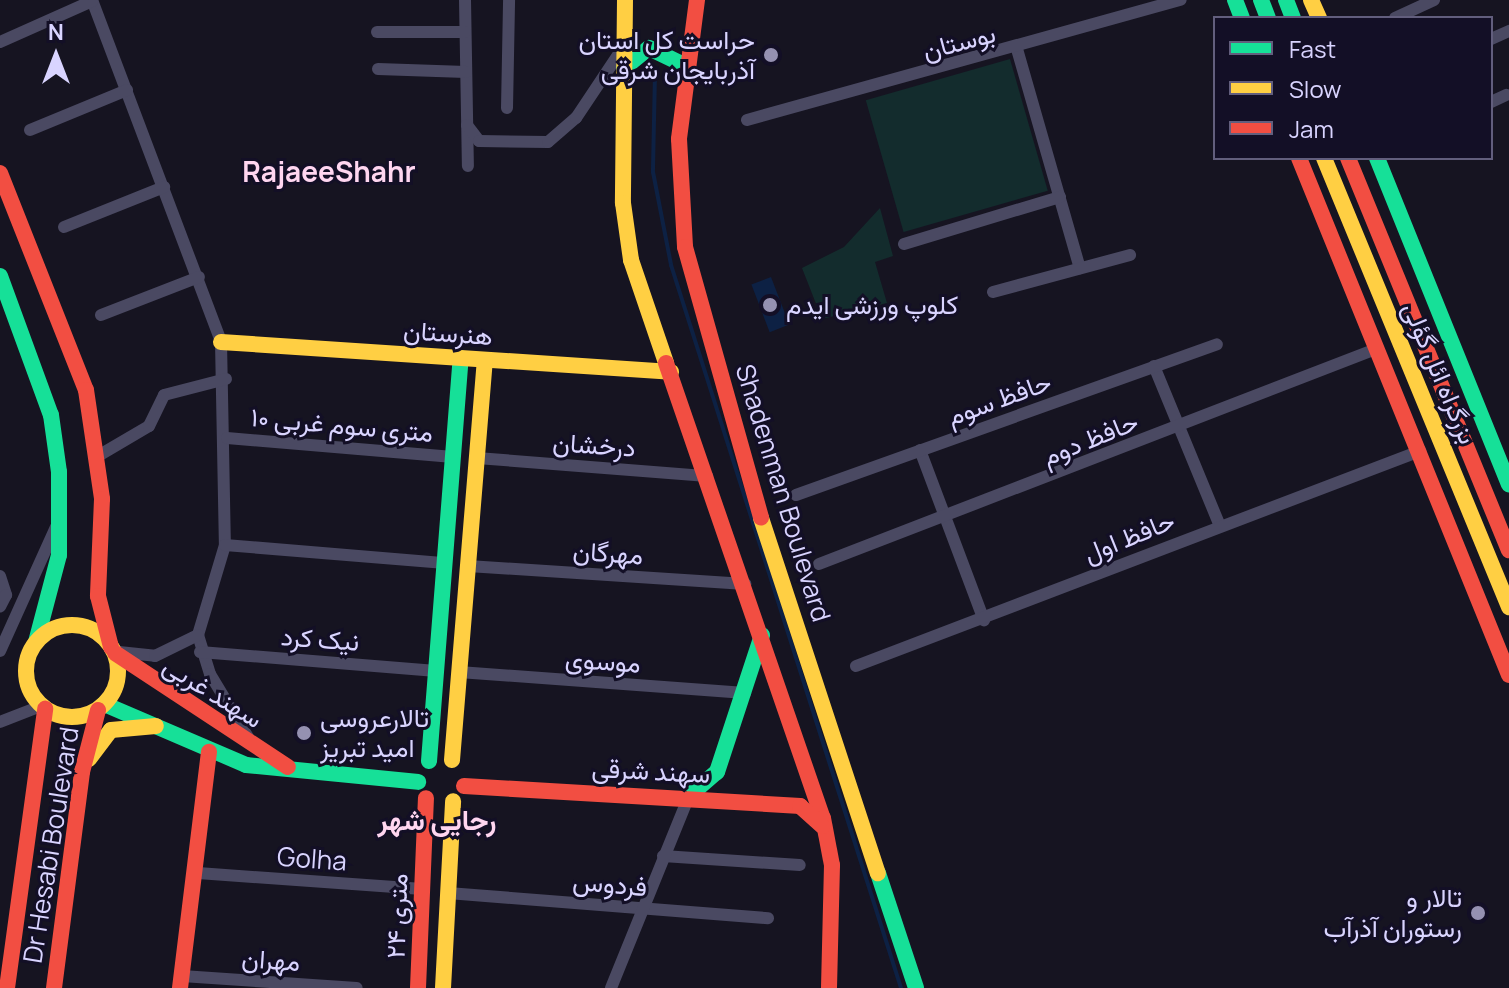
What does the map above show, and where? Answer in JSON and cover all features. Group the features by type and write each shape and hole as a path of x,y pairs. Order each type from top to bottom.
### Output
{"main road":[{"path":"625,0 625,217 631,260 762,633 825,830 832,865 829,988"},
{"name":"Shadenman Boulevard","path":"699,3 686,66 678,194 685,247 767,540 916,988"},
{"path":"624,68 649,48 686,66"},
{"path":"1300,160 1509,675"},
{"name":"بزرگراه ائل گؤلی","path":"1325,160 1509,607"},
{"name":"بزرگراه ائل گؤلی","path":"1349,160 1509,550"},
{"path":"1378,160 1509,484"},
{"path":"0,173 65,331 98,456 98,596 118,680 101,707 71,717 43,708 27,682 54,583 59,521 51,415 0,276"},
{"name":"هنرستان","path":"221,342 671,372"},
{"path":"461,358 429,761 418,782 426,798 453,801 464,786 452,760 485,360"},
{"path":"36,642 75,625 113,650"},
{"path":"689,796 717,772 762,633"},
{"name":"سهند غربی","path":"113,650 288,767"},
{"name":"سهند غربی","path":"101,707 156,726 209,752 288,767 418,782"},
{"name":"Dr Hesabi Boulevard","path":"55,987 82,772 101,707"},
{"name":"Dr Hesabi Boulevard","path":"7,988 43,708"},
{"path":"82,772 111,730 156,726"},
{"path":"181,982 198,873 209,752"},
{"path":"429,761 452,760"},
{"name":"سهند شرقی","path":"464,786 689,796 800,806 825,830"},
{"name":"۲۴ متری","path":"418,988 426,798"},
{"name":"۲۴ متری","path":"443,988 453,801"}],"street":[{"path":"0,42 92,0 199,277 221,342 226,379 227,438 225,545 198,635 200,652 252,745"},
{"path":"465,0 468,166"},
{"path":"507,108 509,0"},
{"name":"بوستان","path":"747,120 1017,49 1181,0"},
{"path":"1399,16 1434,0"},
{"path":"377,32 465,32"},
{"path":"467,125 479,141 548,142 576,118 624,46"},
{"path":"1017,49 1080,268"},
{"path":"378,69 466,72"},
{"path":"30,130 127,90"},
{"path":"1493,101 1506,95"},
{"path":"64,227 164,187"},
{"path":"904,244 1060,197"},
{"path":"993,292 1130,255"},
{"path":"101,315 199,277"},
{"name":"حافظ سوم","path":"796,495 1217,344"},
{"name":"حافظ دوم","path":"819,564 947,520 1376,349"},
{"path":"1154,366 1219,524"},
{"path":"98,456 149,426 164,395 226,379"},
{"name":"۱۰ متری سوم غربی","path":"227,438 453,457"},
{"path":"920,450 984,620"},
{"name":"حافظ اول","path":"856,666 984,620 1219,524 1420,451"},
{"name":"درخشان","path":"477,458 707,476"},
{"path":"0,651 59,521"},
{"path":"225,545 445,563"},
{"name":"مهرگان","path":"468,566 745,584"},
{"path":"0,576 3,601"},
{"path":"113,650 155,656 198,635"},
{"name":"نیک کرد","path":"200,652 436,671"},
{"name":"موسوی","path":"459,672 745,693"},
{"path":"0,722 43,708"},
{"path":"611,988 639,908 689,796"},
{"path":"663,856 800,865"},
{"name":"Golha","path":"198,873 422,889"},
{"name":"فردوس","path":"448,893 768,918"},
{"name":"مهران","path":"181,982 357,988"}],"green space":[{"path":"1010,59 1048,191 904,232 866,100"},
{"path":"880,208 893,256 875,262 887,303 822,319 802,268 844,247"}],"water":[{"name":"کلوپ ورزشی ایدم","path":"771,277 789,325 770,332 751,285"}],"waterway":[{"path":"655,73 653,172 671,265 901,988"}],"traffic: fast":[{"path":"1235,0 1241,16"},
{"path":"1261,0 1267,16"},
{"path":"1286,0 1292,16"},
{"path":"624,68 649,48 686,66"},
{"path":"1378,160 1509,484"},
{"path":"0,276 51,415 59,472 59,555 36,642"},
{"path":"429,761 461,358"},
{"path":"689,796 717,772 762,635"},
{"path":"104,704 246,765 418,782"},
{"path":"878,873 916,988"}],"traffic: slow":[{"path":"625,0 623,203 631,260 666,363"},
{"path":"1311,0 1318,16"},
{"path":"1325,160 1509,607"},
{"path":"221,342 671,372"},
{"path":"452,760 485,360"},
{"path":"761,518 878,873"},
{"path":"72,625 90,629 104,639 114,653 118,671 114,689 104,703 90,713 72,717 54,713 40,703 30,689 26,671 30,653 40,639 54,629 72,625"},
{"path":"89,759 111,730 156,726"},
{"path":"443,988 453,801"}],"traffic: jam":[{"path":"697,0 679,139 685,247 761,518"},
{"path":"1300,160 1509,675"},
{"path":"1349,160 1509,550"},
{"path":"0,173 86,390 102,499 98,596 111,647"},
{"path":"666,363 823,818 832,865 829,988"},
{"path":"115,653 288,767"},
{"path":"7,988 45,709"},
{"path":"54,988 82,772 98,710"},
{"path":"180,988 209,752"},
{"path":"464,786 800,806 822,826"},
{"path":"418,988 426,798"}],"place":[{"name":"حراست کل استان آذربایجان شرقی","path":"771,55"},
{"name":"کلوپ ورزشی ایدم","path":"770,305"},
{"name":"تالارعروسی امید تبریز","path":"304,733"},
{"name":"تالار و رستوران آذرآب","path":"1478,913"}],"district":[{"name":"RajaeeShahr","path":"329,171"},
{"name":"رجایی شهر","path":"437,819"}]}
